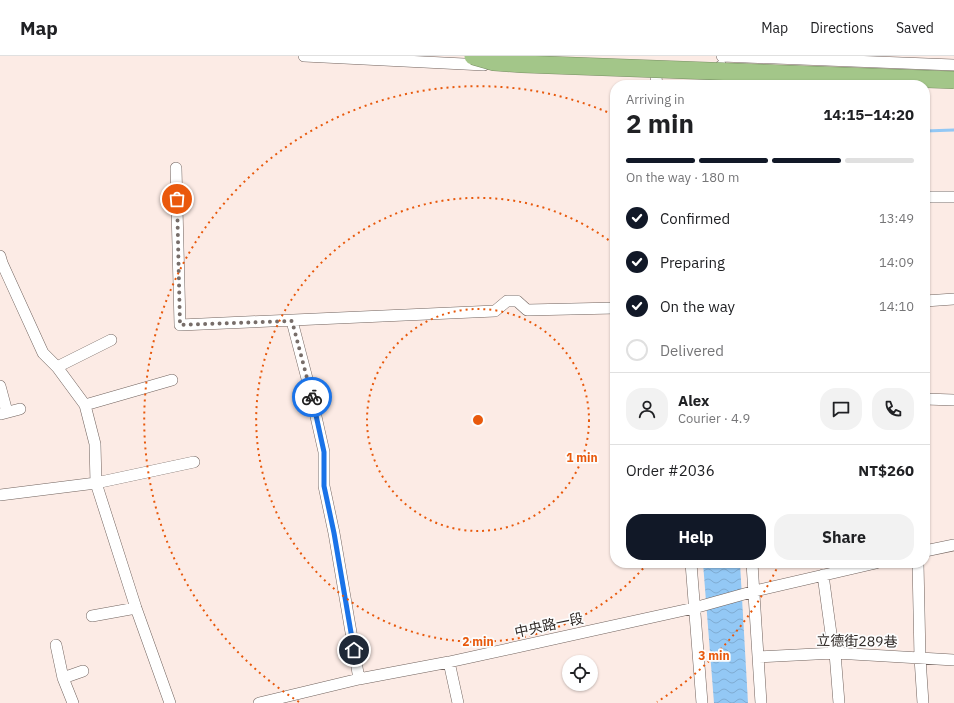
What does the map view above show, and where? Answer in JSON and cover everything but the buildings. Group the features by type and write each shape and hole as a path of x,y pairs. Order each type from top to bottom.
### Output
{"highway":[{"path":"473,56 494,62 522,64 954,80"},
{"path":"490,56 954,73"}],"street":[{"path":"304,56 445,59 638,76 653,80"},
{"path":"638,56 638,76"},
{"path":"720,80 722,56 954,65"},
{"path":"930,86 954,87"},
{"path":"176,168 180,325 495,311 507,301 517,301 527,310 610,308"},
{"path":"930,197 954,197"},
{"path":"0,256 43,353 57,367 85,405 95,444 96,483 136,608 170,703"},
{"path":"930,301 954,299"},
{"path":"292,321 324,452 324,486 334,533 359,679"},
{"path":"57,367 111,340"},
{"path":"85,405 172,380"},
{"path":"0,386 3,413 20,409"},
{"path":"930,398 954,400"},
{"path":"0,495 96,483 194,462"},
{"path":"930,550 954,546"},
{"path":"692,568 699,607 702,703"},
{"path":"752,568 750,592 759,657 761,703"},
{"path":"750,592 847,568"},
{"path":"918,568 920,658 923,703"},
{"path":"823,575 835,653 839,703"},
{"name":"中央路一段","path":"259,703 359,679 449,662 699,607 750,592"},
{"path":"92,616 136,608"},
{"path":"56,645 63,678 73,703"},
{"name":"立德街289巷","path":"759,657 835,653 954,660"},
{"path":"449,662 458,703"},
{"path":"63,678 83,672"}],"water":[{"path":"703,568 740,568 748,703 714,703"}],"pier":[{"path":"667,56 702,56 704,80 669,80"}],"waterway":[{"path":"930,131 954,130"}],"way so far":[{"path":"177,199 180,325 292,321 312,397"}],"route":[{"path":"312,397 324,452 324,486 334,533 354,650"}]}
